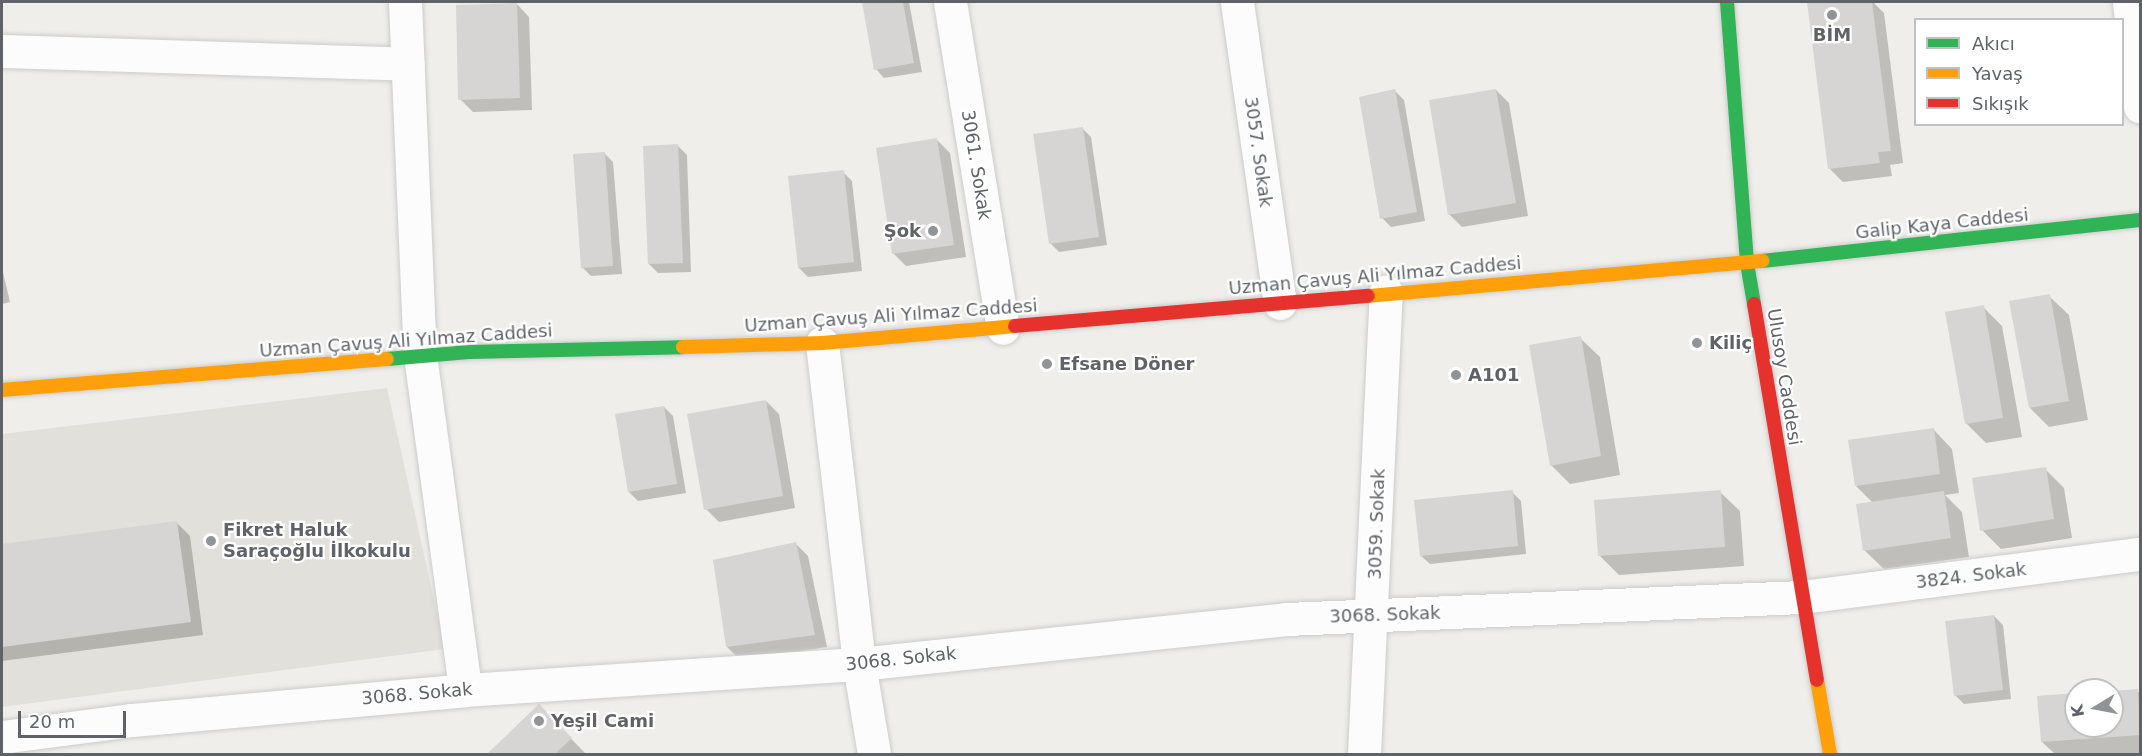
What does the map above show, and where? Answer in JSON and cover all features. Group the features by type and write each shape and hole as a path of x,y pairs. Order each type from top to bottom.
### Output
{"street":[{"path":"405,2 420,356 465,690"},
{"name":"3061. Sokak","path":"950,2 1004,328"},
{"name":"3057. Sokak","path":"1237,2 1280,303"},
{"name":"Ulusoy Caddesi","path":"1727,2 1747,263 1830,754"},
{"path":"2129,2 2140,106"},
{"path":"2,51 408,64"},
{"name":"Galip Kaya Caddesi","path":"1747,263 2140,220"},
{"name":"Uzman Çavuş Ali Yılmaz Caddesi","path":"2,390 420,356 822,343 1386,292 1747,263"},
{"name":"3059. Sokak","path":"1364,754 1373,615 1386,292"},
{"path":"822,343 859,664 874,754"},
{"name":"3824. Sokak","path":"1802,597 2140,554"},
{"name":"3068. Sokak","path":"2,737 132,720 465,690 859,664 1287,619 1802,597"}],"shaded area":[{"name":"Fikret Haluk Saraçoğlu İlkokulu","path":"387,388 445,649 2,707 2,434"}],"building":[{"path":"862,2 903,2 914,63 874,70"},
{"path":"1807,2 1872,2 1891,151 1878,152 1880,163 1828,169"},
{"path":"517,3 520,98 458,100 456,5"},
{"path":"1395,89 1417,212 1380,219 1359,97"},
{"path":"1496,89 1516,203 1448,215 1429,100"},
{"path":"1083,127 1099,237 1049,244 1033,134"},
{"path":"937,138 954,245 892,254 876,148"},
{"path":"678,144 683,263 648,264 643,146"},
{"path":"605,152 613,266 581,268 573,154"},
{"path":"844,170 854,262 798,268 788,176"},
{"path":"2050,294 2069,401 2029,408 2009,301"},
{"path":"1984,305 2003,418 1965,424 1945,312"},
{"path":"1581,336 1601,456 1550,466 1529,345"},
{"path":"766,400 783,496 704,510 687,414"},
{"path":"664,406 677,484 628,492 615,414"},
{"path":"1934,428 1940,474 1855,486 1848,440"},
{"path":"2046,467 2054,519 1980,531 1972,478"},
{"path":"1513,490 1518,546 1420,556 1414,500"},
{"path":"1721,490 1725,547 1598,556 1594,500"},
{"path":"1944,491 1951,538 1863,551 1856,504"},
{"path":"177,521 191,622 2,647 2,544"},
{"path":"796,542 815,635 726,647 713,560"},
{"path":"1994,615 2003,690 1954,696 1945,621"},
{"path":"2138,689 2140,735 2124,736 2124,690"},
{"path":"2064,694 2064,738 2098,738 2041,742 2037,696"},
{"name":"Yeşil Cami","path":"539,704 572,738 555,754 487,754"}],"traffic: fast":[{"path":"1727,2 1747,263 1754,304"},
{"path":"1762,261 2140,220"},
{"path":"387,359 469,352 683,347"}],"traffic: slow":[{"path":"1368,296 1762,261"},
{"path":"683,347 822,343 1015,326"},
{"path":"2,390 387,359"},
{"path":"1817,680 1830,754"}],"traffic: jam":[{"path":"1015,326 1368,296"},
{"path":"1754,304 1817,680"}],"place":[{"name":"BİM","path":"1832,15"},
{"name":"Şok","path":"933,231"},
{"name":"Kiliç","path":"1697,343"},
{"name":"Efsane Döner","path":"1047,364"},
{"name":"A101","path":"1456,375"},
{"name":"Fikret Haluk Saraçoğlu İlkokulu","path":"211,541"},
{"name":"Yeşil Cami","path":"539,721"}]}
